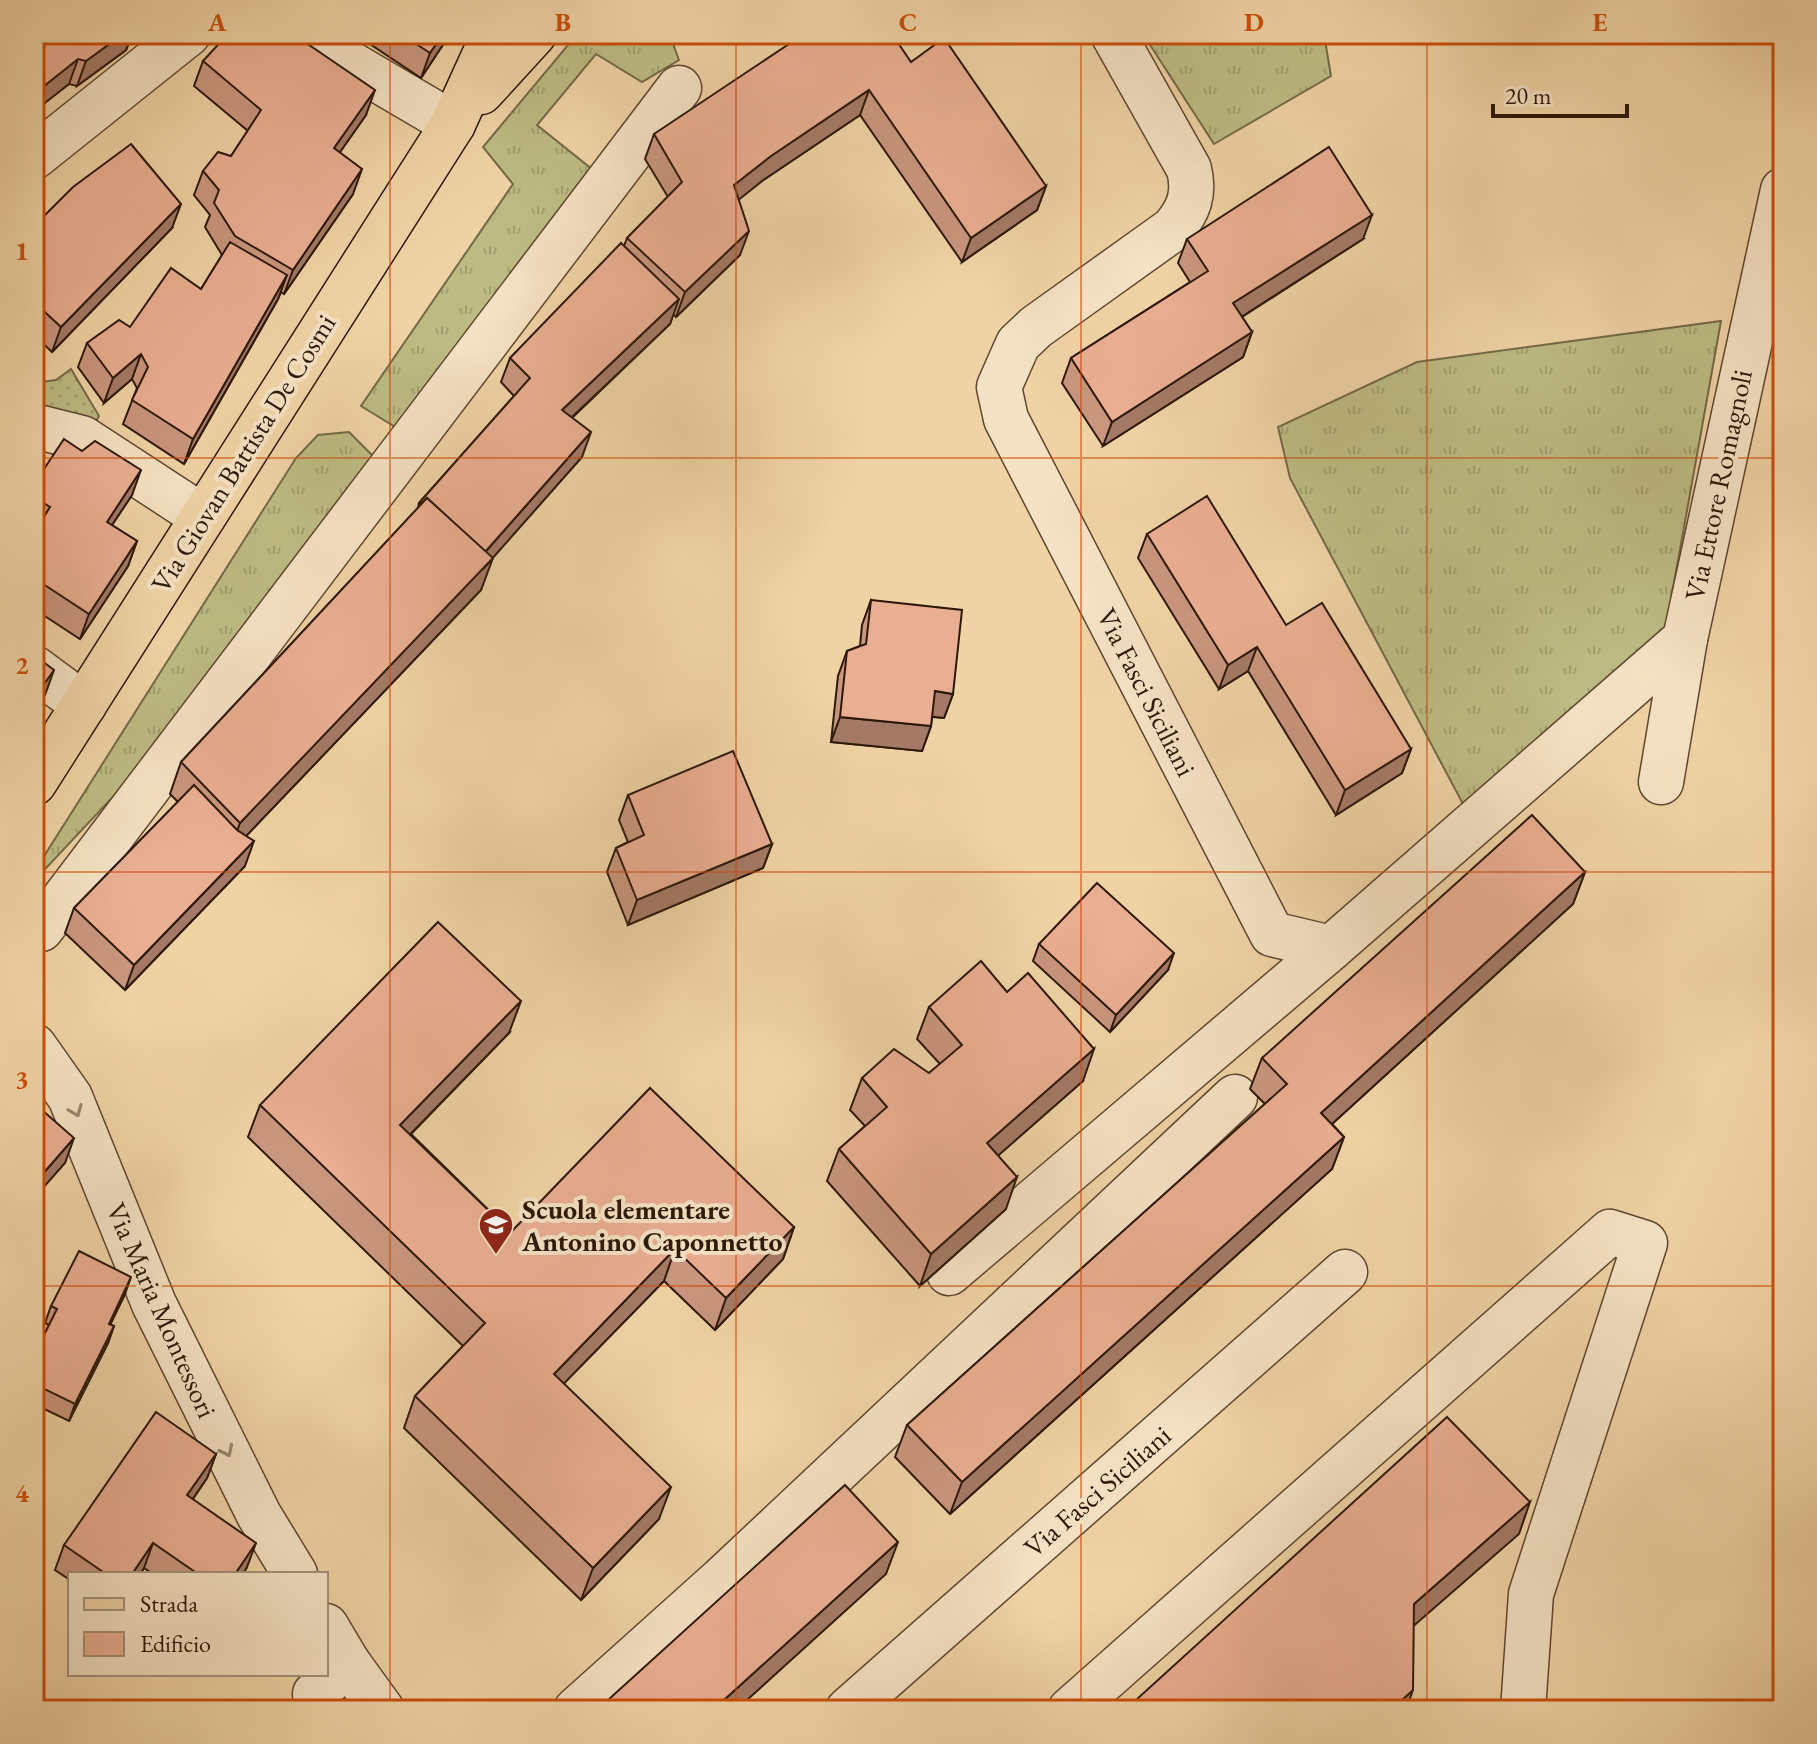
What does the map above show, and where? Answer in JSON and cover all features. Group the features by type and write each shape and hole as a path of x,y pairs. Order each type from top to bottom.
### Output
{"main road":[{"path":"453,124 494,34"},
{"path":"453,124 534,34"},
{"name":"Via Giovan Battista De Cosmi","path":"34,783 453,124"}],"street":[{"path":"34,157 188,34"},
{"path":"300,34 453,124"},
{"name":"Via Fasci Siciliani","path":"1113,34 1189,169 1193,187 1187,212 1173,229 1018,344 999,387 1006,419 1272,934 1331,948"},
{"path":"34,926 41,929 679,88"},
{"name":"Via Ettore Romagnoli","path":"1661,782 1685,639 1783,190"},
{"path":"34,426 82,438 203,517"},
{"path":"949,1273 1331,948 1685,639"},
{"path":"34,668 84,705"},
{"name":"Via Maria Montessori","path":"34,1046 70,1097 154,1304 259,1515 294,1572"},
{"path":"576,1710 743,1559 1235,1097"},
{"path":"1070,1710 1610,1232 1645,1243 1531,1594 1523,1710"},
{"name":"Via Fasci Siciliani","path":"848,1710 1345,1272"},
{"path":"328,1629 382,1710"},
{"path":"323,1710 315,1694 348,1663"}],"green space":[{"path":"586,34 660,34 672,41 679,60 642,82 596,54 537,125 608,182 413,438 361,406 513,184 483,147 568,45"},
{"path":"1143,34 1324,34 1331,76 1214,144"},
{"path":"1721,321 1665,633 1463,804 1290,478 1278,427 1417,362"},
{"path":"71,369 99,416 77,454 47,449 34,456 34,383 56,380"},
{"path":"349,432 386,469 243,658 34,881 34,872 296,458 318,435"}],"building":[{"path":"34,34 123,34 86,61 78,59 34,94"},
{"path":"228,34 293,34 375,90 334,148 362,169 293,270 235,236 214,203 219,190 203,171 218,152 231,156 261,110 203,61"},
{"path":"401,34 443,34 430,53"},
{"path":"804,34 892,34 911,62 944,38 1046,186 971,238 869,90 771,156 734,185 749,231 685,292 627,238 682,182 654,134"},
{"path":"131,144 181,204 61,327 34,302 34,226 73,187"},
{"path":"1329,147 1372,215 1233,303 1252,332 1112,422 1071,358 1208,271 1187,239"},
{"path":"230,242 287,275 193,439 132,400 148,367 141,354 113,378 87,343 119,320 130,327 171,268 201,289"},
{"path":"621,243 679,299 562,410 591,432 485,552 427,498 419,503 530,378 510,358"},
{"path":"64,439 82,451 95,441 141,470 107,522 137,541 89,614 34,578 34,533 50,507 34,497 34,484"},
{"path":"1207,496 1286,625 1322,603 1411,749 1345,790 1257,647 1228,665 1147,534"},
{"path":"427,498 493,558 240,823 181,762"},
{"path":"871,600 962,610 953,694 935,691 931,726 840,717 847,651 866,644"},
{"path":"34,655 54,670 34,698"},
{"path":"733,751 772,844 637,900 616,848 644,835 628,795"},
{"path":"194,785 237,830 254,841 134,965 74,908"},
{"path":"1532,815 1585,872 1321,1113 1344,1137 962,1482 907,1425 1287,1084 1262,1058"},
{"path":"1097,883 1174,953 1116,1015 1039,944"},
{"path":"438,922 521,1001 400,1125 511,1232 650,1088 794,1227 726,1298 675,1249 554,1374 671,1487 593,1568 415,1396 485,1323 260,1105"},
{"path":"981,961 1007,992 1028,973 1094,1049 987,1143 1017,1177 931,1254 839,1149 887,1107 862,1078 894,1049 929,1073 962,1045 929,1007"},
{"path":"34,1103 74,1138 34,1184"},
{"path":"79,1251 131,1277 109,1324 114,1326 75,1404 34,1384 34,1355 57,1309 51,1306"},
{"path":"156,1412 216,1454 187,1495 256,1543 236,1572 195,1572 153,1543 133,1572 103,1572 64,1545"},
{"path":"1447,1417 1530,1502 1414,1604 1413,1690 1391,1710 1125,1710"},
{"path":"845,1485 898,1542 713,1710 597,1710"}],"place":[{"name":"Scuola elementare Antonino Caponnetto","path":"496,1256"}]}
